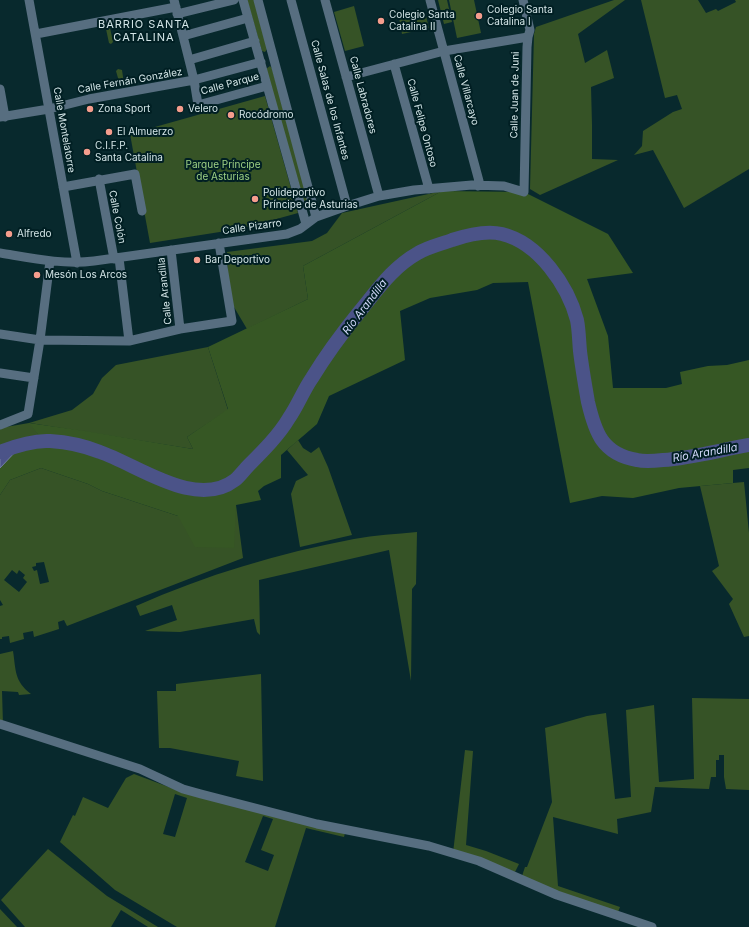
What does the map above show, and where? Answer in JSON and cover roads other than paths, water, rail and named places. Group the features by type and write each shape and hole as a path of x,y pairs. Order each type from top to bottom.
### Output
{"street":[{"name":"Calle Montelatorre","path":"29,0 77,263"},
{"path":"36,34 176,7 234,0"},
{"path":"244,0 306,224"},
{"path":"258,0 316,217"},
{"name":"Calle Salas de los Infantes","path":"291,0 347,206"},
{"name":"Calle Villarcayo","path":"430,0 479,181 478,186"},
{"name":"Calle Juan de Juni","path":"523,0 530,30 528,37 524,192"},
{"name":"Calle Labradores","path":"328,1 346,77 379,196"},
{"path":"176,7 194,80"},
{"path":"183,36 248,18"},
{"path":"346,77 444,51 528,37"},
{"path":"189,60 255,41"},
{"name":"Calle Fernán González","path":"2,117 49,109 89,99 194,80 260,59 272,53"},
{"name":"Calle Felipe Ontoso","path":"394,64 428,189"},
{"name":"Calle Parque","path":"194,80 198,104 267,86"},
{"path":"0,89 2,117"},
{"path":"63,187 135,174 142,211"},
{"name":"Calle Colón","path":"99,180 116,258 129,341"},
{"name":"Calle Pizarro","path":"0,253 50,261 77,263 287,234 300,229 316,217 379,196 472,185 504,186 524,192"},
{"path":"0,334 40,340 129,341 180,329 232,321 219,243"},
{"name":"Calle Arandilla","path":"171,250 180,329"},
{"path":"0,425 28,414 40,340 50,261"},
{"path":"0,373 34,380"},
{"path":"0,377 34,380"},
{"path":"0,724 140,769 183,789 317,824 429,846 479,861 557,895 652,927"}],"water":[{"path":"16,446 18,449 0,468 0,452"}],"waterway":[{"name":"Río Arandilla","path":"0,452 38,441 69,443 100,452 167,482 185,488 203,490 220,488 235,480 276,437 323,361 347,327 393,272 409,259 426,249 464,236 490,233 502,234 528,246 540,256 550,268 567,293 577,320 588,402 597,432 608,447 625,457 640,461 650,461 685,458 749,445"}],"place":[{"name":"Colegio Santa Catalina I","path":"479,16"},
{"name":"Colegio Santa Catalina II","path":"381,21"},
{"name":"Zona Sport","path":"90,109"},
{"name":"Velero","path":"180,109"},
{"name":"Rocódromo","path":"231,115"},
{"name":"El Almuerzo","path":"109,132"},
{"name":"C.I.F.P. Santa Catalina","path":"87,152"},
{"name":"Polideportivo Príncipe de Asturias","path":"255,199"},
{"name":"Alfredo","path":"9,234"},
{"name":"Bar Deportivo","path":"197,260"},
{"name":"Mesón Los Arcos","path":"37,275"}],"district":[{"name":"BARRIO SANTA CATALINA","path":"144,31"}],"park label":[{"name":"Parque Príncipe de Asturias","path":"223,170"}]}
